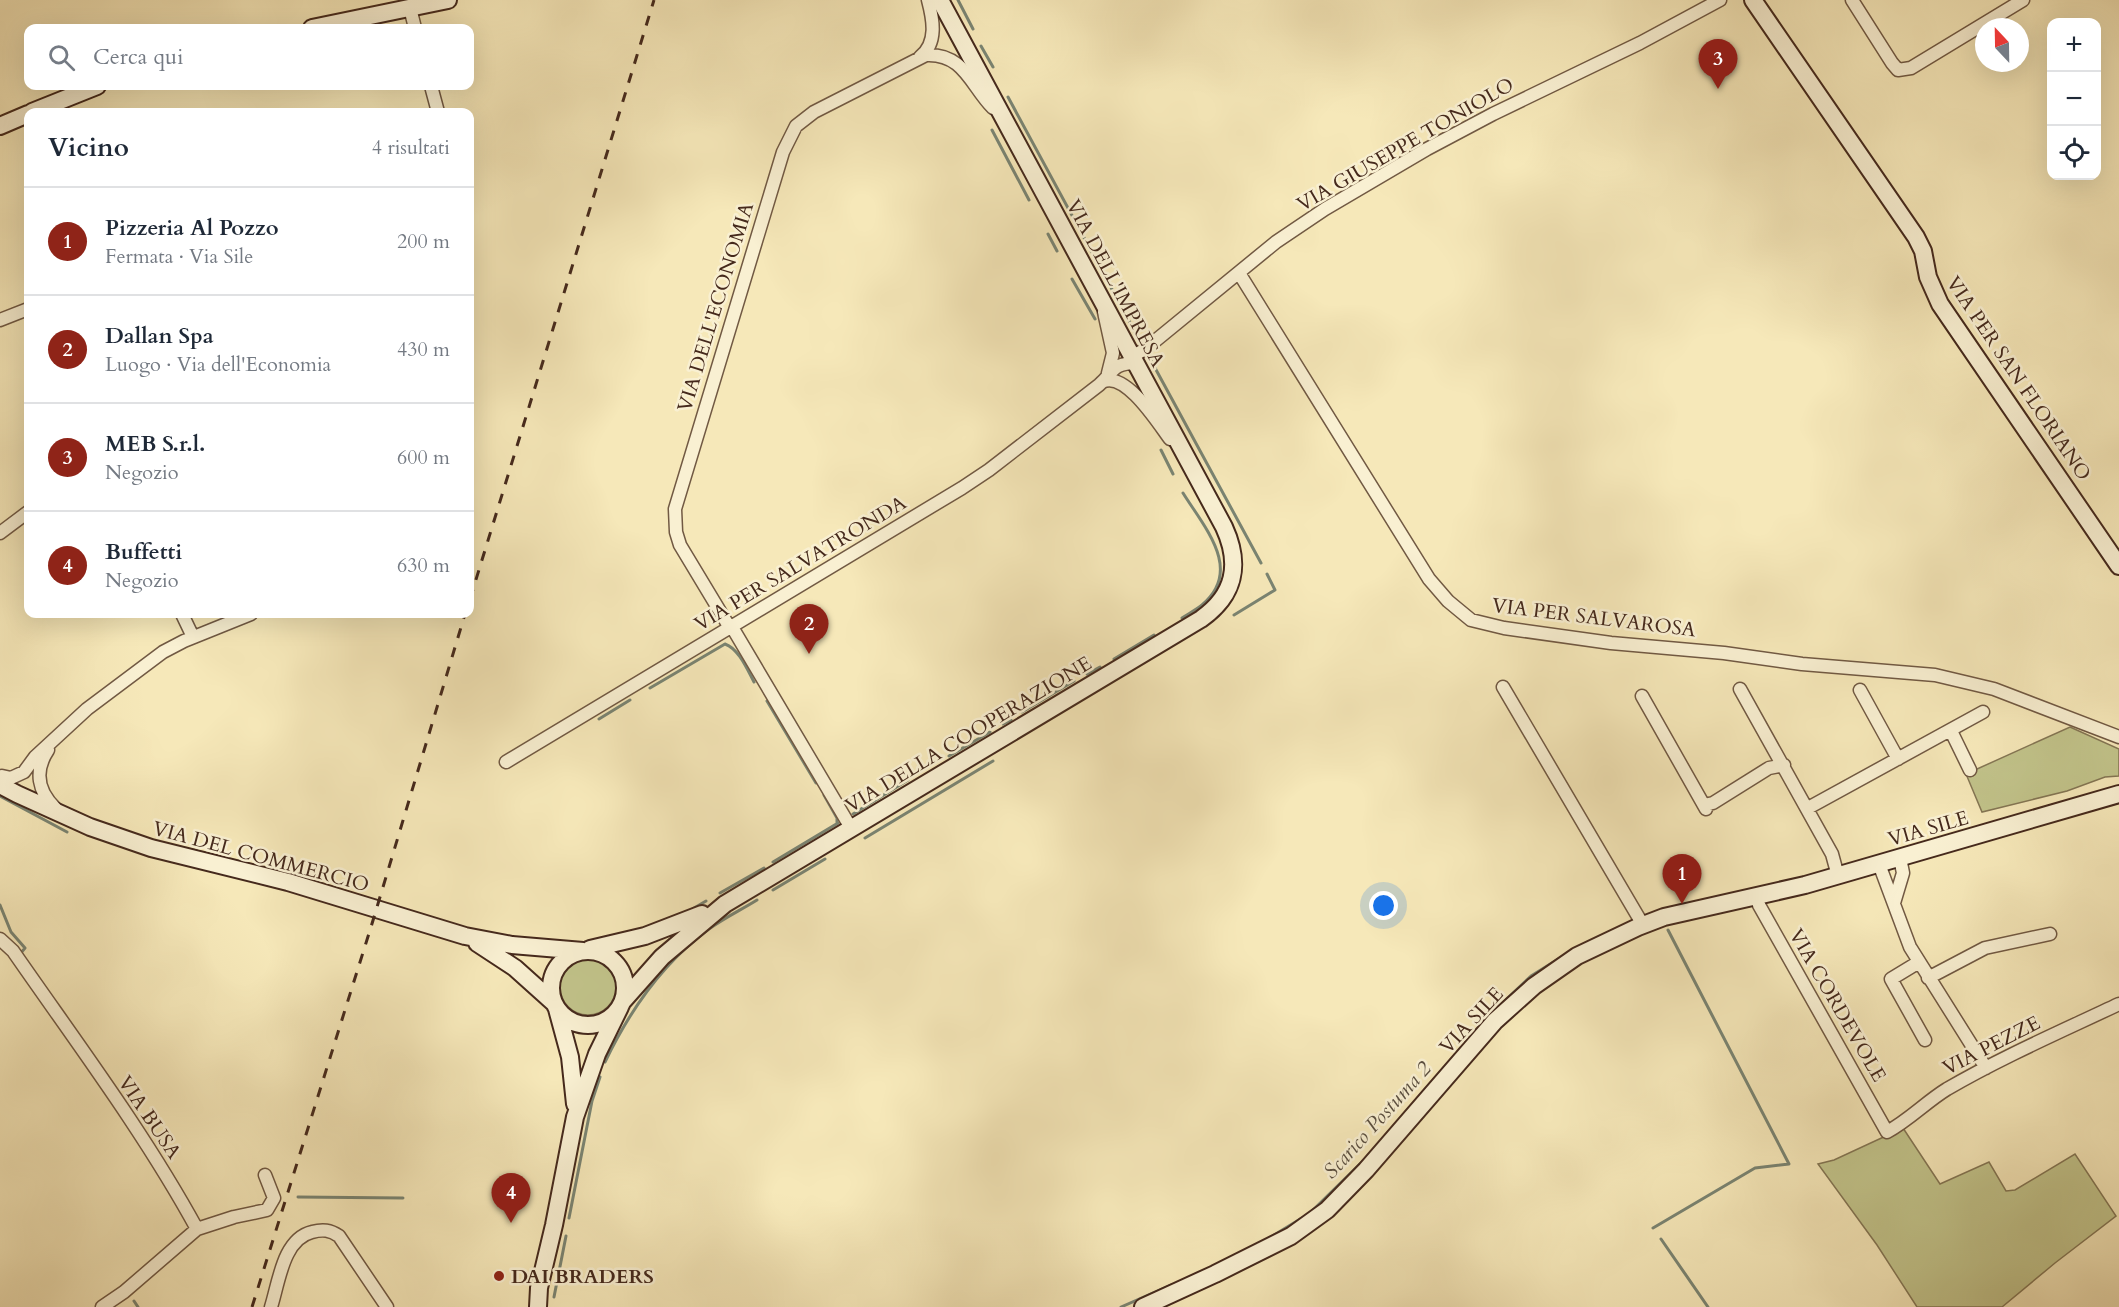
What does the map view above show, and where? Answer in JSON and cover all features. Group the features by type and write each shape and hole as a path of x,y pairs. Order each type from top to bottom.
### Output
{"street":[{"path":"332,24 448,0"},
{"path":"920,57 927,50 933,34 933,20 928,0"},
{"name":"VIA DELL'IMPRESA","path":"940,0 1230,541 1233,568 1227,592"},
{"name":"VIA GIUSEPPE TONIOLO","path":"1134,359 1276,242 1325,209 1427,149 1545,88 1640,43 1720,0"},
{"name":"VIA PER SAN FLORIANO","path":"1755,0 1916,237 1923,251 1928,277 1940,304 2119,566"},
{"path":"1852,0 1898,70 1911,68 2023,0"},
{"path":"410,8 414,24"},
{"path":"920,57 938,55 956,62 964,69 984,99 1002,117"},
{"name":"VIA DELL'ECONOMIA","path":"851,828 680,544 676,532 675,509 783,152 792,132 806,117 920,57"},
{"path":"42,108 87,90"},
{"path":"432,90 437,108"},
{"path":"0,126 24,116"},
{"name":"VIA PER SALVAROSA","path":"1239,273 1429,579 1448,601 1471,620 1504,628 1611,642 1724,653 1802,664 1935,675 1994,690 2119,737"},
{"path":"1102,299 1113,350 1112,362 1106,378 1132,391 1173,442 1184,452"},
{"path":"0,320 24,311"},
{"name":"VIA PER SALVATRONDA","path":"507,762 973,481 1106,378 1119,365 1134,359"},
{"path":"0,533 24,515"},
{"name":"VIA DELLA COOPERAZIONE","path":"584,951 662,931 725,904 1201,619 1217,606 1227,592"},
{"path":"184,618 192,637"},
{"path":"2,782 24,772 35,757 100,699 163,652 192,637 241,618"},
{"path":"1503,687 1643,924"},
{"path":"1740,689 1808,808 1832,854 1838,876"},
{"path":"1860,690 1898,759"},
{"path":"1642,696 1705,807 1769,768 1784,765"},
{"path":"1808,808 1983,712"},
{"path":"1951,731 1970,770"},
{"path":"53,741 41,762 39,778 45,797 55,811"},
{"name":"VIA DEL COMMERCIO","path":"2,782 55,811 100,831 151,848 280,880 465,936 512,945 584,951"},
{"name":"VIA SILE","path":"1143,1307 1291,1236 1316,1218 1366,1170 1468,1051 1506,1011 1534,986 1569,961 1643,924 1838,876 2119,794"},
{"path":"1894,905 1903,873 1900,858"},
{"path":"1879,864 1918,962 1986,1068"},
{"name":"VIA CORDEVOLE","path":"1757,897 1759,905 1887,1132"},
{"name":"VIA DELLA COOPERAZIONE","path":"538,1307 539,1288 575,1117 597,1054 621,1004 662,957 725,904"},
{"path":"1928,978 1985,948 2050,934"},
{"name":"VIA DEL COMMERCIO","path":"465,936 515,968 555,1005"},
{"name":"VIA BUSA","path":"0,939 13,951 122,1110 174,1187 197,1229"},
{"path":"584,951 605,954 620,968 625,987 621,1004 605,1021 590,1025 569,1020 555,1005 551,981 556,968 567,957 584,951"},
{"path":"1918,962 1891,979 1925,1040"},
{"name":"VIA PEZZE","path":"1887,1132 1947,1089 2119,1004"},
{"name":"VIA DELLA COOPERAZIONE","path":"555,1005 571,1062 575,1117"},
{"path":"102,1307 124,1292 197,1229 234,1217 267,1210 274,1198 265,1175"},
{"path":"271,1307 289,1250 296,1240 319,1230 328,1230 339,1236 387,1307"}],"green space":[{"path":"2070,727 2119,749 2119,776 2105,777 2067,791 1982,812 1966,774"},
{"path":"583,959 593,959 608,967 614,976 616,987 614,998 608,1007 593,1015 583,1015 572,1010 565,1003 560,992 560,982 565,971 572,964"},
{"path":"1903,1128 1940,1184 1989,1162 2006,1191 2015,1190 2075,1154 2116,1216 2002,1307 1917,1307 1877,1245 1818,1164 1834,1160"}],"waterway":[{"path":"958,0 973,29"},
{"path":"981,46 993,67"},
{"path":"1008,97 1141,343"},
{"path":"992,130 1029,200"},
{"path":"1048,234 1057,251"},
{"path":"1072,279 1095,319"},
{"path":"1148,355 1261,563"},
{"path":"1161,450 1173,474"},
{"path":"1182,618 1202,605 1214,592 1220,578 1220,563 1216,549 1183,493"},
{"path":"1234,615 1275,590 1267,574"},
{"path":"1114,659 1154,635"},
{"path":"650,688 725,644 738,655 754,682"},
{"path":"1087,674 1100,667"},
{"path":"1022,712 1074,681"},
{"path":"599,719 630,700"},
{"path":"767,701 816,783"},
{"path":"1003,724 1011,720"},
{"path":"949,756 990,732"},
{"path":"865,838 993,761"},
{"path":"853,814 908,780"},
{"path":"824,795 837,818 837,823"},
{"path":"0,796 67,832"},
{"path":"773,862 838,823"},
{"path":"773,890 825,859"},
{"path":"720,893 764,868"},
{"path":"605,1062 636,1006 676,957 709,929 757,900"},
{"path":"689,911 706,901"},
{"path":"0,905 11,932 25,948 20,954"},
{"name":"Scarico Postuma 2","path":"1653,1228 1755,1168 1789,1164 1668,930"},
{"name":"Scarico Postuma 2","path":"1496,1009 1531,976 1568,953"},
{"path":"569,1218 592,1101 600,1077"},
{"name":"Scarico Postuma 2","path":"1312,1211 1363,1161"},
{"path":"298,1197 403,1198"},
{"name":"Scarico Postuma 2","path":"1269,1238 1302,1218"},
{"path":"554,1297 566,1236"},
{"name":"Scarico Postuma 2","path":"1661,1239 1708,1307"},
{"name":"Scarico Postuma 2","path":"1121,1307 1171,1285"},
{"path":"134,1301 138,1307"}],"railway":[{"path":"474,586 654,0"},
{"path":"252,1307 371,927 464,618"}],"place":[{"name":"MEB S.r.l.","path":"1718,89"},
{"name":"Dallan Spa","path":"809,654"},
{"name":"Pizzeria Al Pozzo","path":"1682,904"},
{"name":"Buffetti","path":"511,1223"},
{"name":"DAI BRADERS","path":"499,1276"}]}
